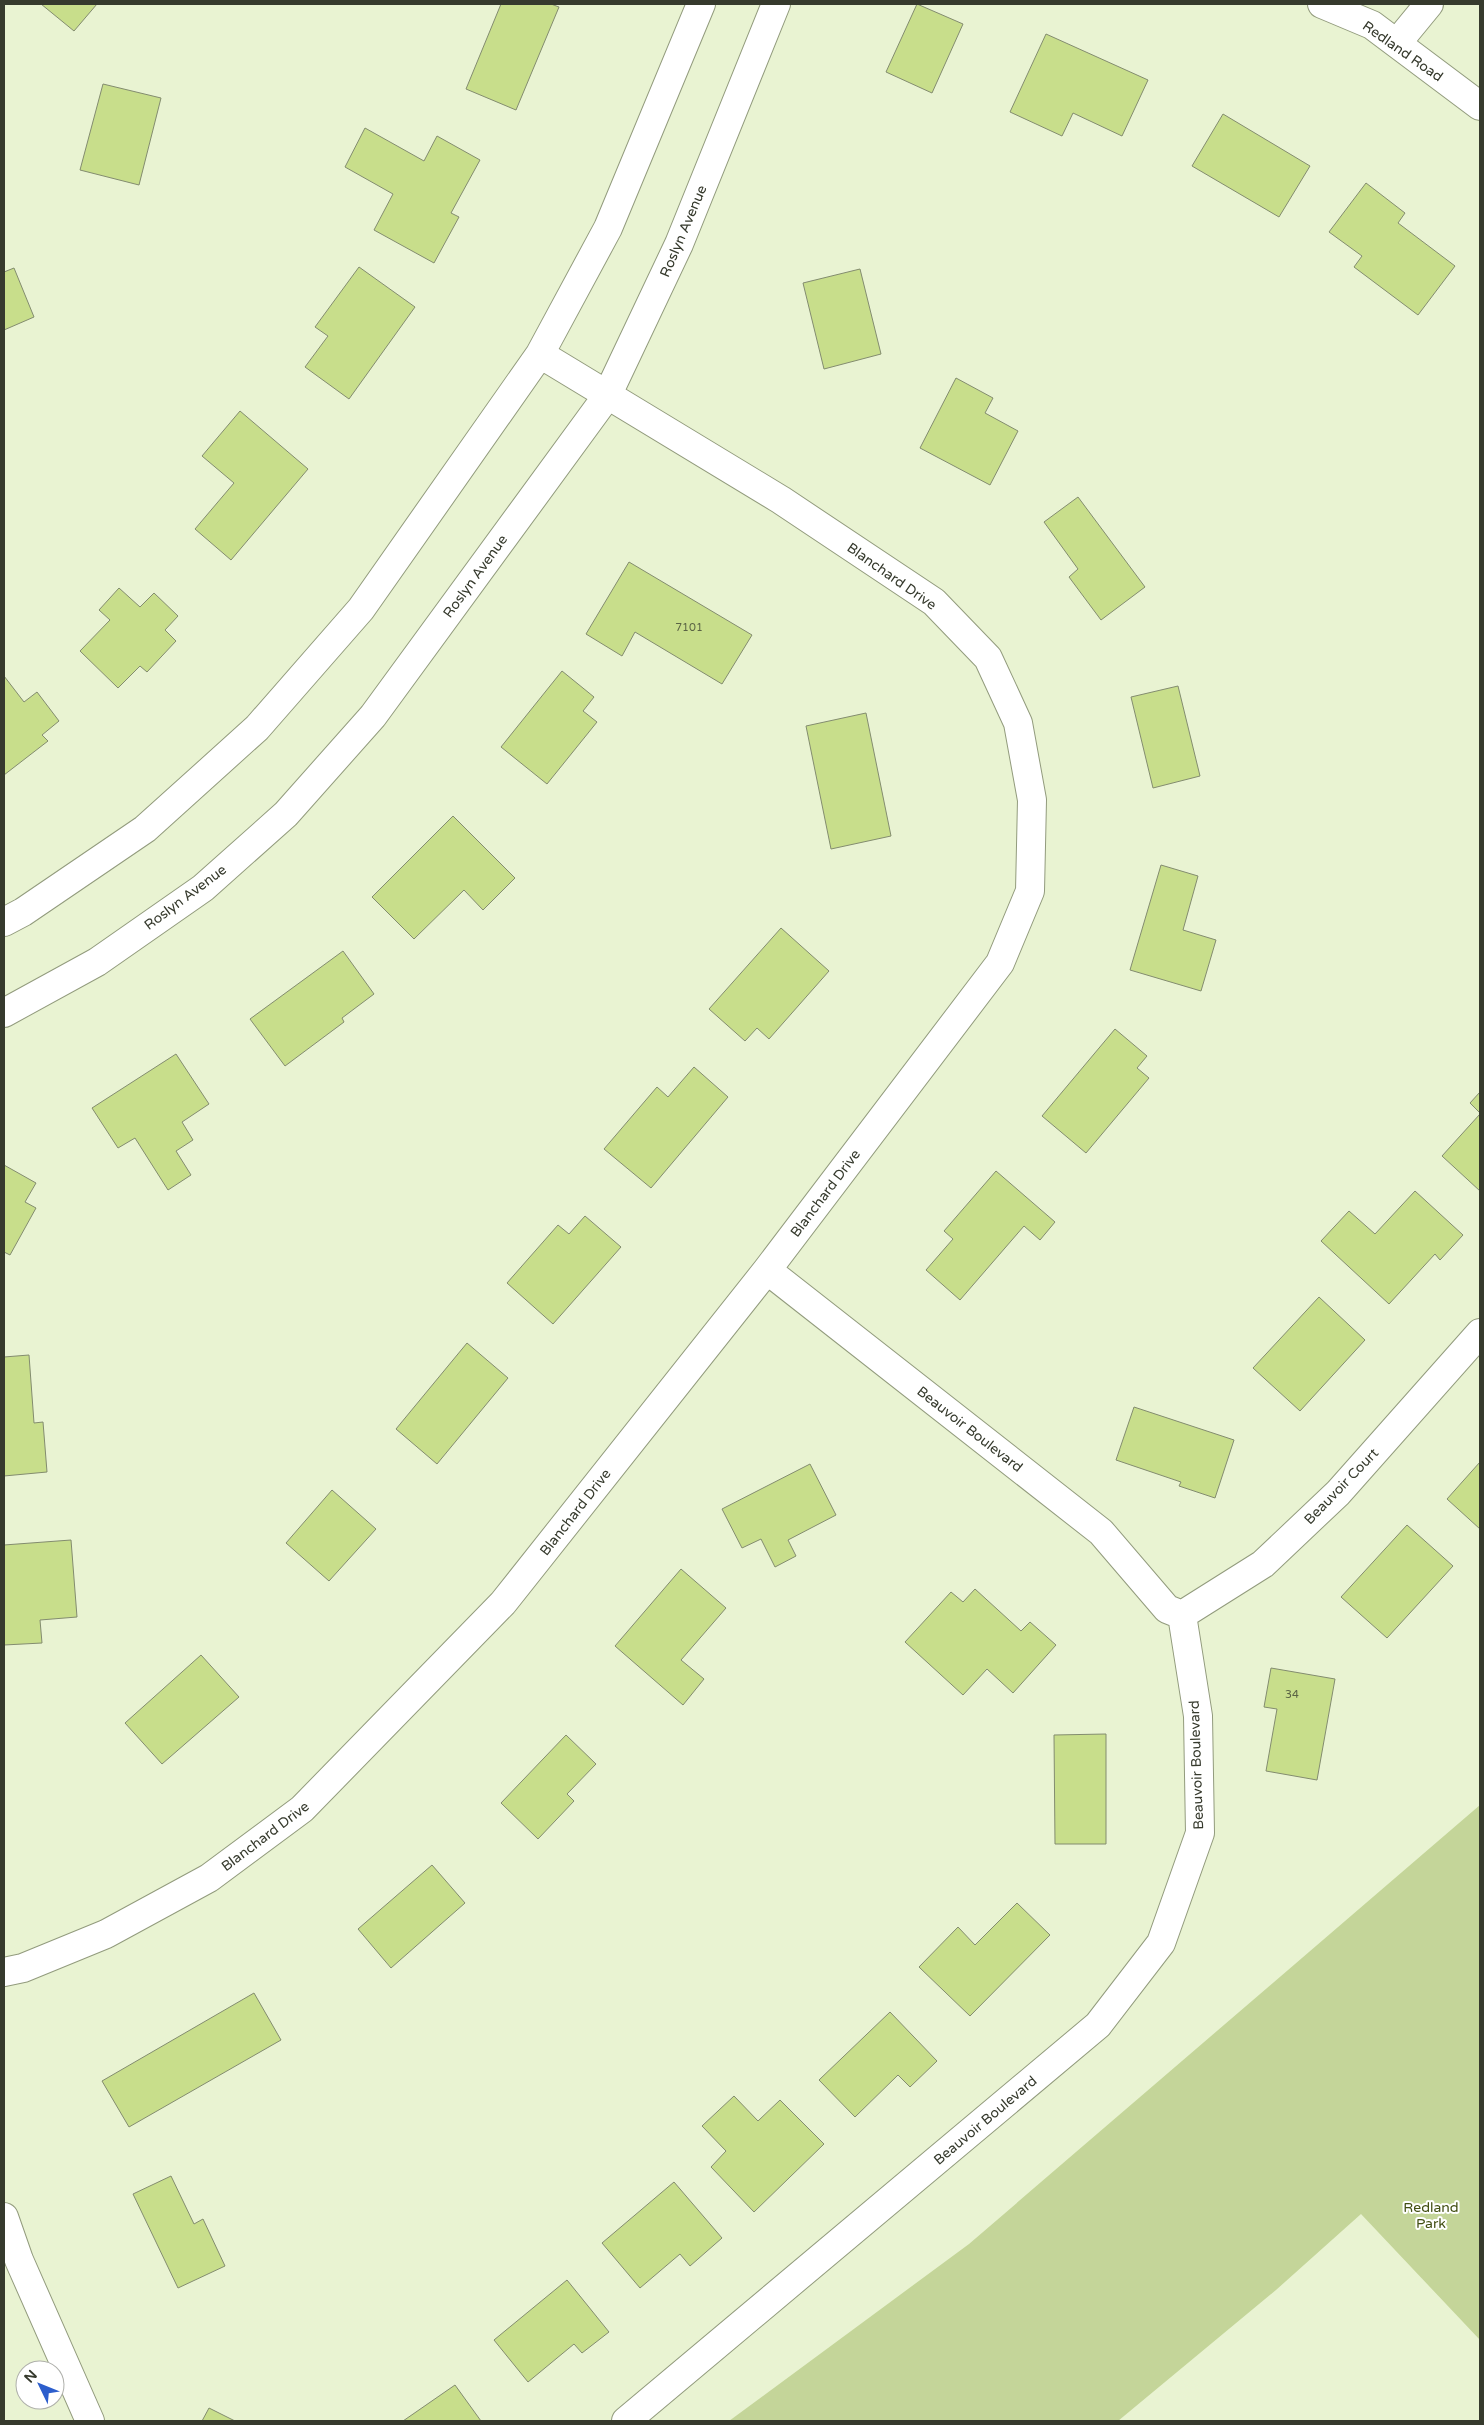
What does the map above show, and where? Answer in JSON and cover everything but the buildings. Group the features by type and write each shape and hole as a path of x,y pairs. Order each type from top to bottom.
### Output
{"street":[{"path":"4,922 23,912 145,829 256,728 360,609 540,354 608,228 701,4"},
{"name":"Roslyn Avenue","path":"4,1013 97,962 203,888 286,814 373,716 607,396 678,244 776,4"},
{"name":"Redland Road","path":"1322,4 1372,25 1480,106"},
{"path":"1397,43 1429,4"},
{"name":"Blanchard Drive","path":"4,1972 23,1968 106,1934 209,1878 302,1809 503,1603 767,1270 1000,963 1030,891 1032,800 1018,723 988,658 934,602 781,500 540,354"},
{"name":"Beauvoir Boulevard","path":"626,2421 1098,2025 1161,1943 1200,1833 1198,1716 1182,1615 1167,1609 1101,1532 767,1270"},
{"name":"Beauvoir Court","path":"1182,1615 1263,1564 1338,1493 1480,1333"},
{"path":"4,2217 19,2260 90,2421"}],"green space":[{"name":"Redland Park","path":"1480,1805 1480,2340 1361,2214 1276,2290 1118,2421 729,2421 969,2244"}]}
